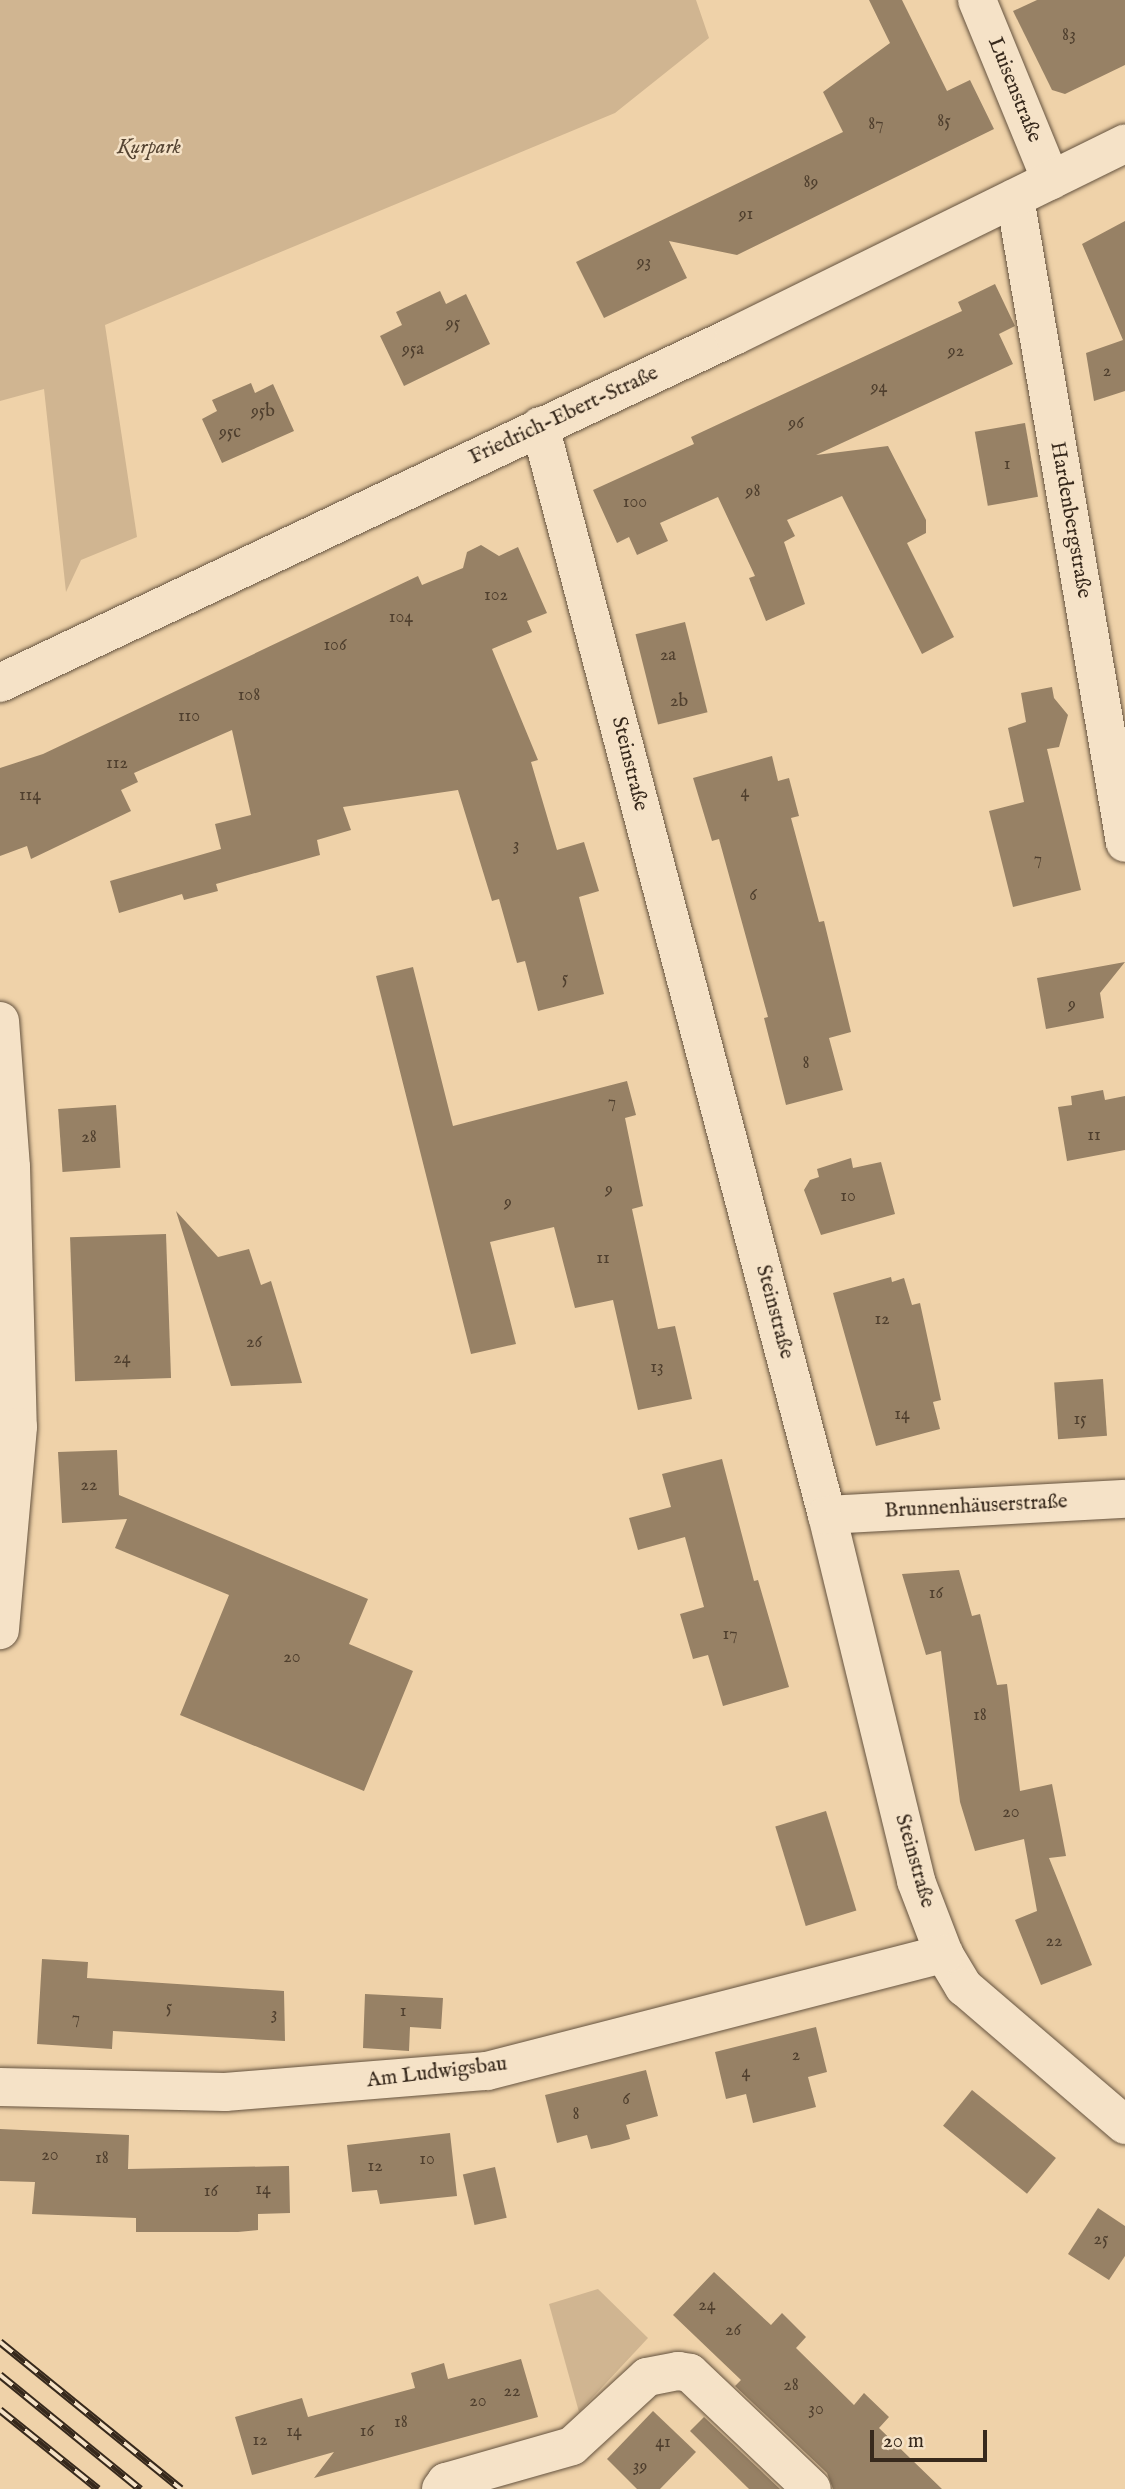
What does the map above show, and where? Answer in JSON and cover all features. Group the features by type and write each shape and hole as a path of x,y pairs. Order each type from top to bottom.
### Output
{"street":[{"name":"Luisenstraße","path":"977,0 1051,180"},
{"name":"Friedrich-Ebert-Straße","path":"0,683 1125,144"},
{"name":"Hardenbergstraße","path":"1014,198 1125,842"},
{"name":"Steinstraße","path":"540,426 827,1515 916,1881 944,1954 964,1987 1125,2125"},
{"path":"0,1021 10,1167 18,1427 0,1630"},
{"name":"Brunnenhäuserstraße","path":"827,1515 1125,1499"},
{"name":"Am Ludwigsbau","path":"0,2087 225,2092 487,2071 944,1954"},
{"path":"441,2489 446,2482 572,2446 647,2377 678,2371 690,2372 812,2489"}],"green space":[{"name":"Kurpark","path":"0,0 696,0 709,38 615,113 105,325 137,537 81,560 66,592 44,389 0,401"},
{"path":"598,2289 648,2338 579,2412 549,2304"}],"building":[{"path":"869,0 902,0 947,91 970,80 994,129 737,255 669,241 687,278 604,318 576,262 843,132 823,92 890,43"},
{"path":"1037,0 1125,0 1125,65 1065,94 1052,90 1013,11"},
{"path":"1125,221 1125,391 1094,401 1086,353 1123,340 1082,244"},
{"path":"995,284 1015,326 999,334 1013,364 816,455 888,446 926,520 926,533 907,543 954,637 922,654 842,496 787,520 795,536 784,542 805,604 766,621 749,578 755,576 718,497 660,523 668,541 637,555 629,537 617,543 593,490 694,444 691,437 962,311 958,302"},
{"path":"440,291 446,304 466,294 490,344 404,386 380,336 402,325 396,312"},
{"path":"251,383 255,393 273,384 294,431 222,463 202,419 217,411 212,400"},
{"path":"1025,423 1038,497 988,506 975,432"},
{"path":"481,545 499,556 518,547 547,613 527,621 532,632 492,649 538,760 531,762 557,850 584,842 599,891 579,897 604,994 538,1011 525,961 517,963 499,899 492,901 458,790 343,807 351,830 317,840 320,855 216,884 218,891 184,900 182,894 119,913 110,881 221,849 215,824 251,815 232,730 134,773 138,782 121,790 131,811 31,859 27,846 0,856 0,768 43,754 418,576 422,585 463,568 467,552"},
{"path":"685,622 707,712 658,725 636,634"},
{"path":"1052,687 1054,698 1068,715 1059,747 1047,749 1081,890 1013,907 989,811 1024,802 1008,728 1026,722 1021,693"},
{"path":"772,756 778,781 789,778 799,816 791,818 819,922 824,921 851,1032 829,1038 843,1090 786,1105 764,1018 768,1017 719,839 712,841 693,778"},
{"path":"1125,962 1100,993 1104,1018 1046,1029 1037,978"},
{"path":"413,967 453,1126 627,1081 636,1115 625,1118 643,1206 632,1209 658,1329 675,1326 692,1399 638,1410 613,1300 575,1308 554,1227 490,1242 516,1344 471,1354 376,976"},
{"path":"1103,1090 1105,1100 1125,1096 1125,1150 1067,1161 1058,1107 1072,1105 1071,1096"},
{"path":"116,1105 120,1168 63,1172 58,1109"},
{"path":"851,1158 853,1168 881,1162 895,1214 821,1235 804,1190 810,1180 819,1177 817,1169"},
{"path":"176,1211 218,1257 249,1249 261,1285 271,1281 302,1383 231,1386"},
{"path":"166,1234 171,1378 75,1381 70,1237"},
{"path":"891,1277 892,1282 904,1278 912,1305 920,1303 941,1400 933,1402 940,1429 876,1446 833,1293"},
{"path":"1103,1379 1107,1436 1058,1439 1054,1382"},
{"path":"117,1450 119,1495 368,1599 349,1644 413,1671 364,1791 180,1715 229,1595 115,1548 127,1519 62,1523 58,1452"},
{"path":"722,1459 754,1581 758,1580 789,1687 723,1706 708,1655 693,1659 680,1614 704,1607 685,1537 638,1550 629,1518 671,1507 662,1474"},
{"path":"959,1570 972,1616 980,1614 997,1685 1007,1684 1020,1791 1052,1784 1066,1856 1049,1858 1092,1965 1041,1985 1015,1920 1037,1911 1024,1839 975,1851 960,1802 941,1651 926,1655 902,1574"},
{"path":"826,1811 856,1910 806,1926 775,1826"},
{"path":"42,1959 88,1962 87,1978 284,1991 285,2041 113,2031 112,2049 37,2044"},
{"path":"365,1994 443,1998 441,2029 410,2027 409,2051 363,2048"},
{"path":"816,2027 827,2072 808,2077 816,2107 753,2123 746,2094 726,2099 715,2052"},
{"path":"646,2070 658,2116 626,2125 630,2139 591,2149 587,2135 557,2143 545,2095"},
{"path":"972,2090 1056,2158 1027,2194 943,2126"},
{"path":"0,2129 129,2135 128,2169 289,2166 290,2213 258,2214 258,2230 238,2232 136,2232 136,2218 32,2214 35,2182 0,2181"},
{"path":"450,2133 457,2196 380,2204 377,2190 352,2192 347,2145"},
{"path":"495,2167 507,2218 475,2225 463,2174"},
{"path":"1098,2208 1125,2226 1125,2256 1109,2280 1068,2254"},
{"path":"714,2272 771,2325 782,2313 806,2337 796,2348 854,2405 864,2393 889,2417 879,2428 942,2489 833,2489 827,2473 735,2386 741,2380 673,2315"},
{"path":"521,2359 538,2417 314,2478 334,2452 252,2475 235,2417 302,2398 308,2417 415,2388 411,2373 444,2363 448,2379"},
{"path":"653,2411 696,2452 660,2489 637,2489 607,2459"},
{"path":"704,2417 780,2489 749,2489 690,2431"}],"railway":[{"path":"0,2342 181,2489"},
{"path":"0,2375 140,2489"},
{"path":"0,2410 98,2489"}]}
